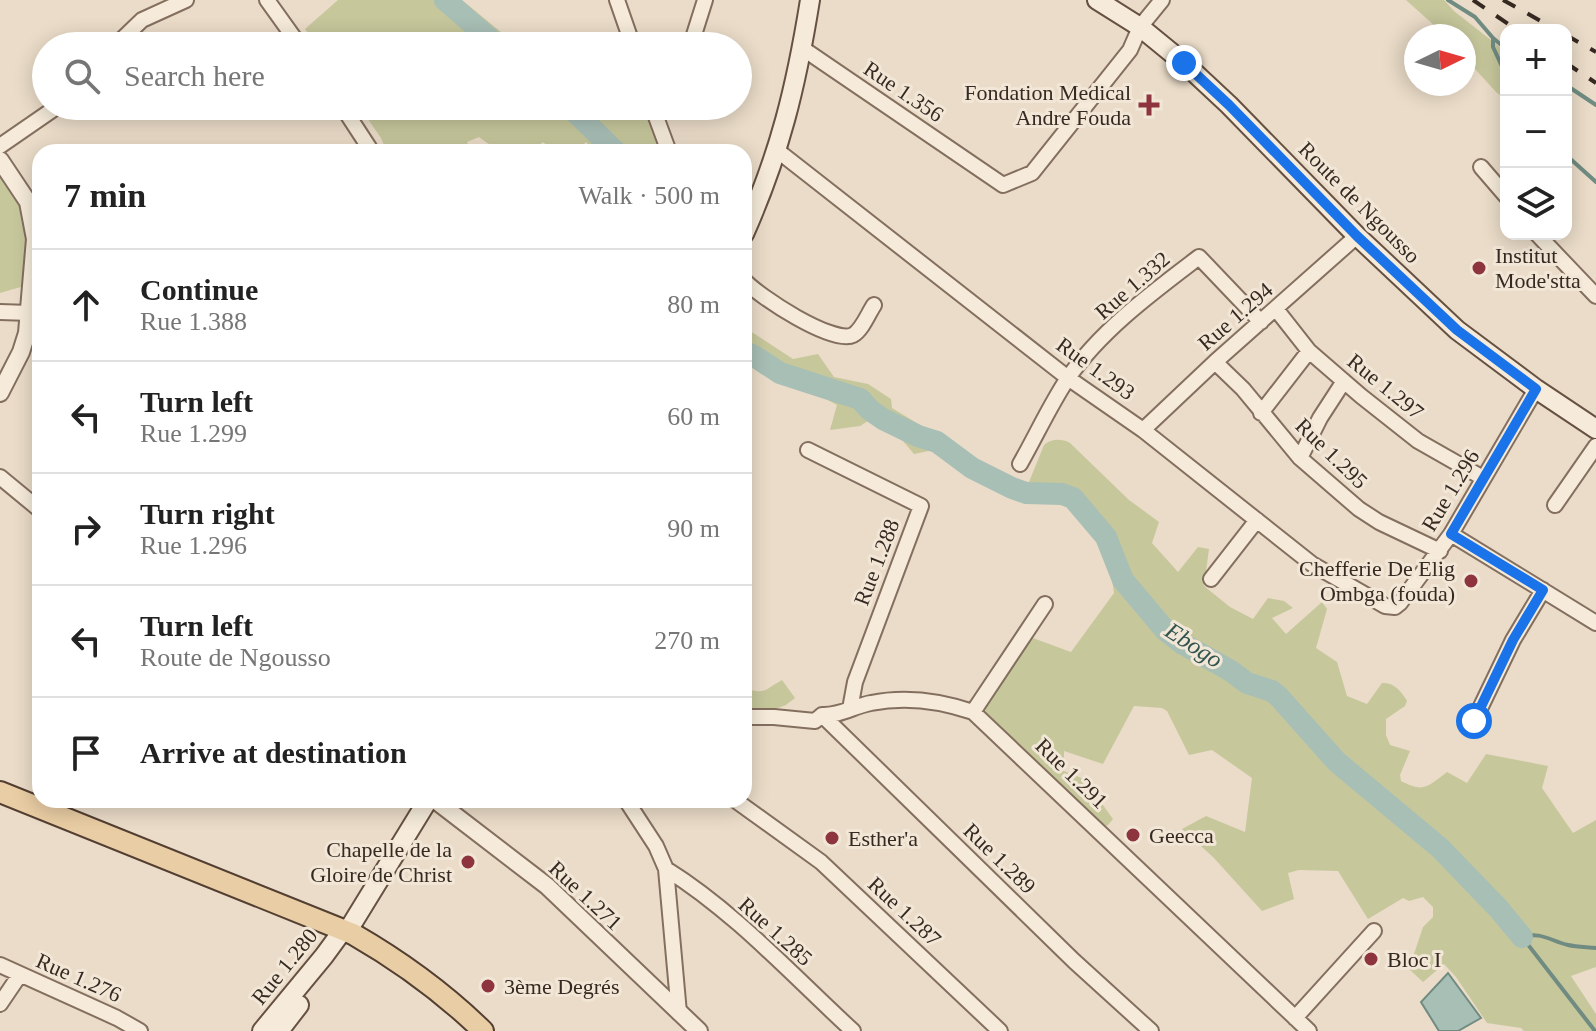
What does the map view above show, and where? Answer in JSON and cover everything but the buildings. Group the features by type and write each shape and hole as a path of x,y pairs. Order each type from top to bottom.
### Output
{"main road":[{"path":"752,214 778,151 810,0"},
{"name":"Route de Ngousso","path":"1097,0 1140,27 1184,63 1357,236 1457,330 1596,429"},
{"path":"0,792 32,805"},
{"path":"40,808 348,932 396,961 453,1002 483,1031"},
{"path":"348,932 423,808"},
{"name":"Rue 1.280","path":"262,1031 348,932"},
{"name":"Rue 1.280","path":"279,1031 348,932"}],"street":[{"path":"130,32 142,20 186,0"},
{"path":"267,0 290,32"},
{"path":"617,0 628,32"},
{"path":"695,32 705,0"},
{"path":"1140,27 1162,0"},
{"name":"Rue 1.356","path":"802,48 1003,185 1032,173 1130,50 1140,27"},
{"path":"0,146 38,120"},
{"path":"351,120 367,144"},
{"path":"657,120 666,144"},
{"name":"Rue 1.293","path":"778,151 1068,378 1143,430 1312,564 1385,606 1395,607"},
{"path":"0,160 28,202 32,216"},
{"path":"1481,167 1500,189"},
{"name":"Rue 1.294","path":"1143,430 1357,236"},
{"path":"1543,240 1596,296"},
{"name":"Rue 1.332","path":"1020,464 1068,378 1092,350 1143,301 1199,257 1261,322"},
{"path":"752,285 814,328 844,338 856,334 874,305"},
{"path":"32,294 32,326"},
{"name":"Rue 1.297","path":"1276,309 1309,351 1344,381 1418,441 1483,478"},
{"path":"0,312 30,313"},
{"path":"0,393 32,335"},
{"path":"1261,413 1309,351"},
{"name":"Rue 1.295","path":"1215,362 1243,389 1300,458 1359,509 1440,551"},
{"path":"1300,458 1320,418 1344,381"},
{"name":"Rue 1.296","path":"1395,607 1451,534 1536,389"},
{"path":"1555,505 1596,446"},
{"name":"Rue 1.288","path":"808,450 921,506 855,682 850,709"},
{"path":"0,477 32,503"},
{"path":"1211,579 1257,520"},
{"path":"1451,534 1596,623"},
{"path":"1474,721 1513,640 1543,590"},
{"path":"752,717 815,721 822,715 836,715 892,700 952,704 973,712 1045,604"},
{"name":"Rue 1.291","path":"973,712 1309,1031"},
{"name":"Rue 1.289","path":"822,715 1074,961 1151,1031"},
{"name":"Rue 1.271","path":"445,808 547,886 699,1031"},
{"path":"631,808 656,846 666,869 679,1013"},
{"name":"Rue 1.287","path":"746,808 821,862 1000,1031"},
{"name":"Rue 1.285","path":"666,869 683,879 738,925 853,1031"},
{"path":"1295,1018 1374,931"},
{"name":"Rue 1.276","path":"0,965 140,1031"},
{"path":"0,1004 19,976"}],"green space":[{"path":"338,0 462,0 501,32 307,32 305,29"},
{"path":"1406,0 1444,0 1470,24 1433,24"},
{"path":"1476,28 1500,47 1500,95 1476,70"},
{"path":"369,120 649,120 659,144 490,144 479,137 468,144 384,144"},
{"path":"0,170 23,201 29,230 24,286 0,293"},
{"path":"752,332 793,359 818,354 834,377 868,384 891,399 892,408 1011,480 1029,482 1044,445 1050,441 1070,443 1129,500 1159,522 1152,543 1178,572 1198,547 1209,549 1204,586 1230,607 1253,619 1268,598 1284,601 1293,608 1272,618 1286,634 1322,602 1327,609 1316,648 1337,662 1347,696 1367,704 1382,683 1386,683 1397,688 1407,701 1405,706 1386,719 1386,735 1390,745 1410,751 1400,775 1401,781 1415,787 1425,787 1447,772 1467,783 1486,754 1548,766 1542,788 1573,833 1596,820 1596,967 1571,976 1596,1014 1596,1031 1524,1031 1487,1023 1444,964 1423,982 1409,969 1423,927 1433,917 1433,907 1423,897 1409,901 1403,898 1368,919 1338,871 1299,870 1288,873 1294,899 1262,911 1213,857 1182,829 1206,816 1245,832 1252,778 1212,750 1189,755 1167,711 1162,708 1134,706 1103,764 1064,751 1064,771 1084,779 1113,819 1107,826 1097,821 977,710 975,694 1030,637 1071,652 1114,593 1109,558 1070,501 1013,496 989,487 938,449 914,454 892,428 868,421 860,426 830,430 837,405 752,361"},
{"path":"782,680 795,698 765,713 765,710 752,711 752,690 768,689"}],"shaded area":[{"path":"1448,973 1481,1018 1458,1031 1439,1031 1421,1002"}],"waterway":[{"name":"Ebogo","path":"445,0 482,32"},
{"path":"1448,0 1475,17 1493,38 1493,47 1500,62"},
{"path":"1493,38 1500,44"},
{"path":"1572,89 1596,105"},
{"name":"Ebogo","path":"583,120 608,144"},
{"path":"1572,160 1596,182"},
{"name":"Ebogo","path":"752,355 780,373 860,399 883,419 937,442 972,468 1012,488 1026,493 1062,494 1073,498 1106,537 1123,580 1165,630 1247,683 1272,691 1279,697 1337,762 1440,848 1522,937"},
{"name":"Ebogo","path":"1595,1031 1522,937 1540,936 1568,945 1596,948"}],"railway":[{"path":"1473,0 1508,24"},
{"path":"1503,0 1546,24"},
{"path":"1572,38 1596,52"},
{"path":"1572,67 1596,83"}],"place":[{"name":"Fondation Medical Andre Fouda","path":"1149,105"},
{"name":"Institut Mode'stta","path":"1479,268"},
{"name":"Chefferie De Elig Ombga (fouda)","path":"1471,581"},
{"name":"Geecca","path":"1133,835"},
{"name":"Esther'a","path":"832,838"},
{"name":"Chapelle de la Gloire de Christ","path":"468,862"},
{"name":"Bloc I","path":"1371,959"},
{"name":"3ème Degrés","path":"488,986"}],"route":[{"path":"1184,63 1357,236 1457,330 1536,389 1451,534 1543,590 1513,640 1474,721"}]}
